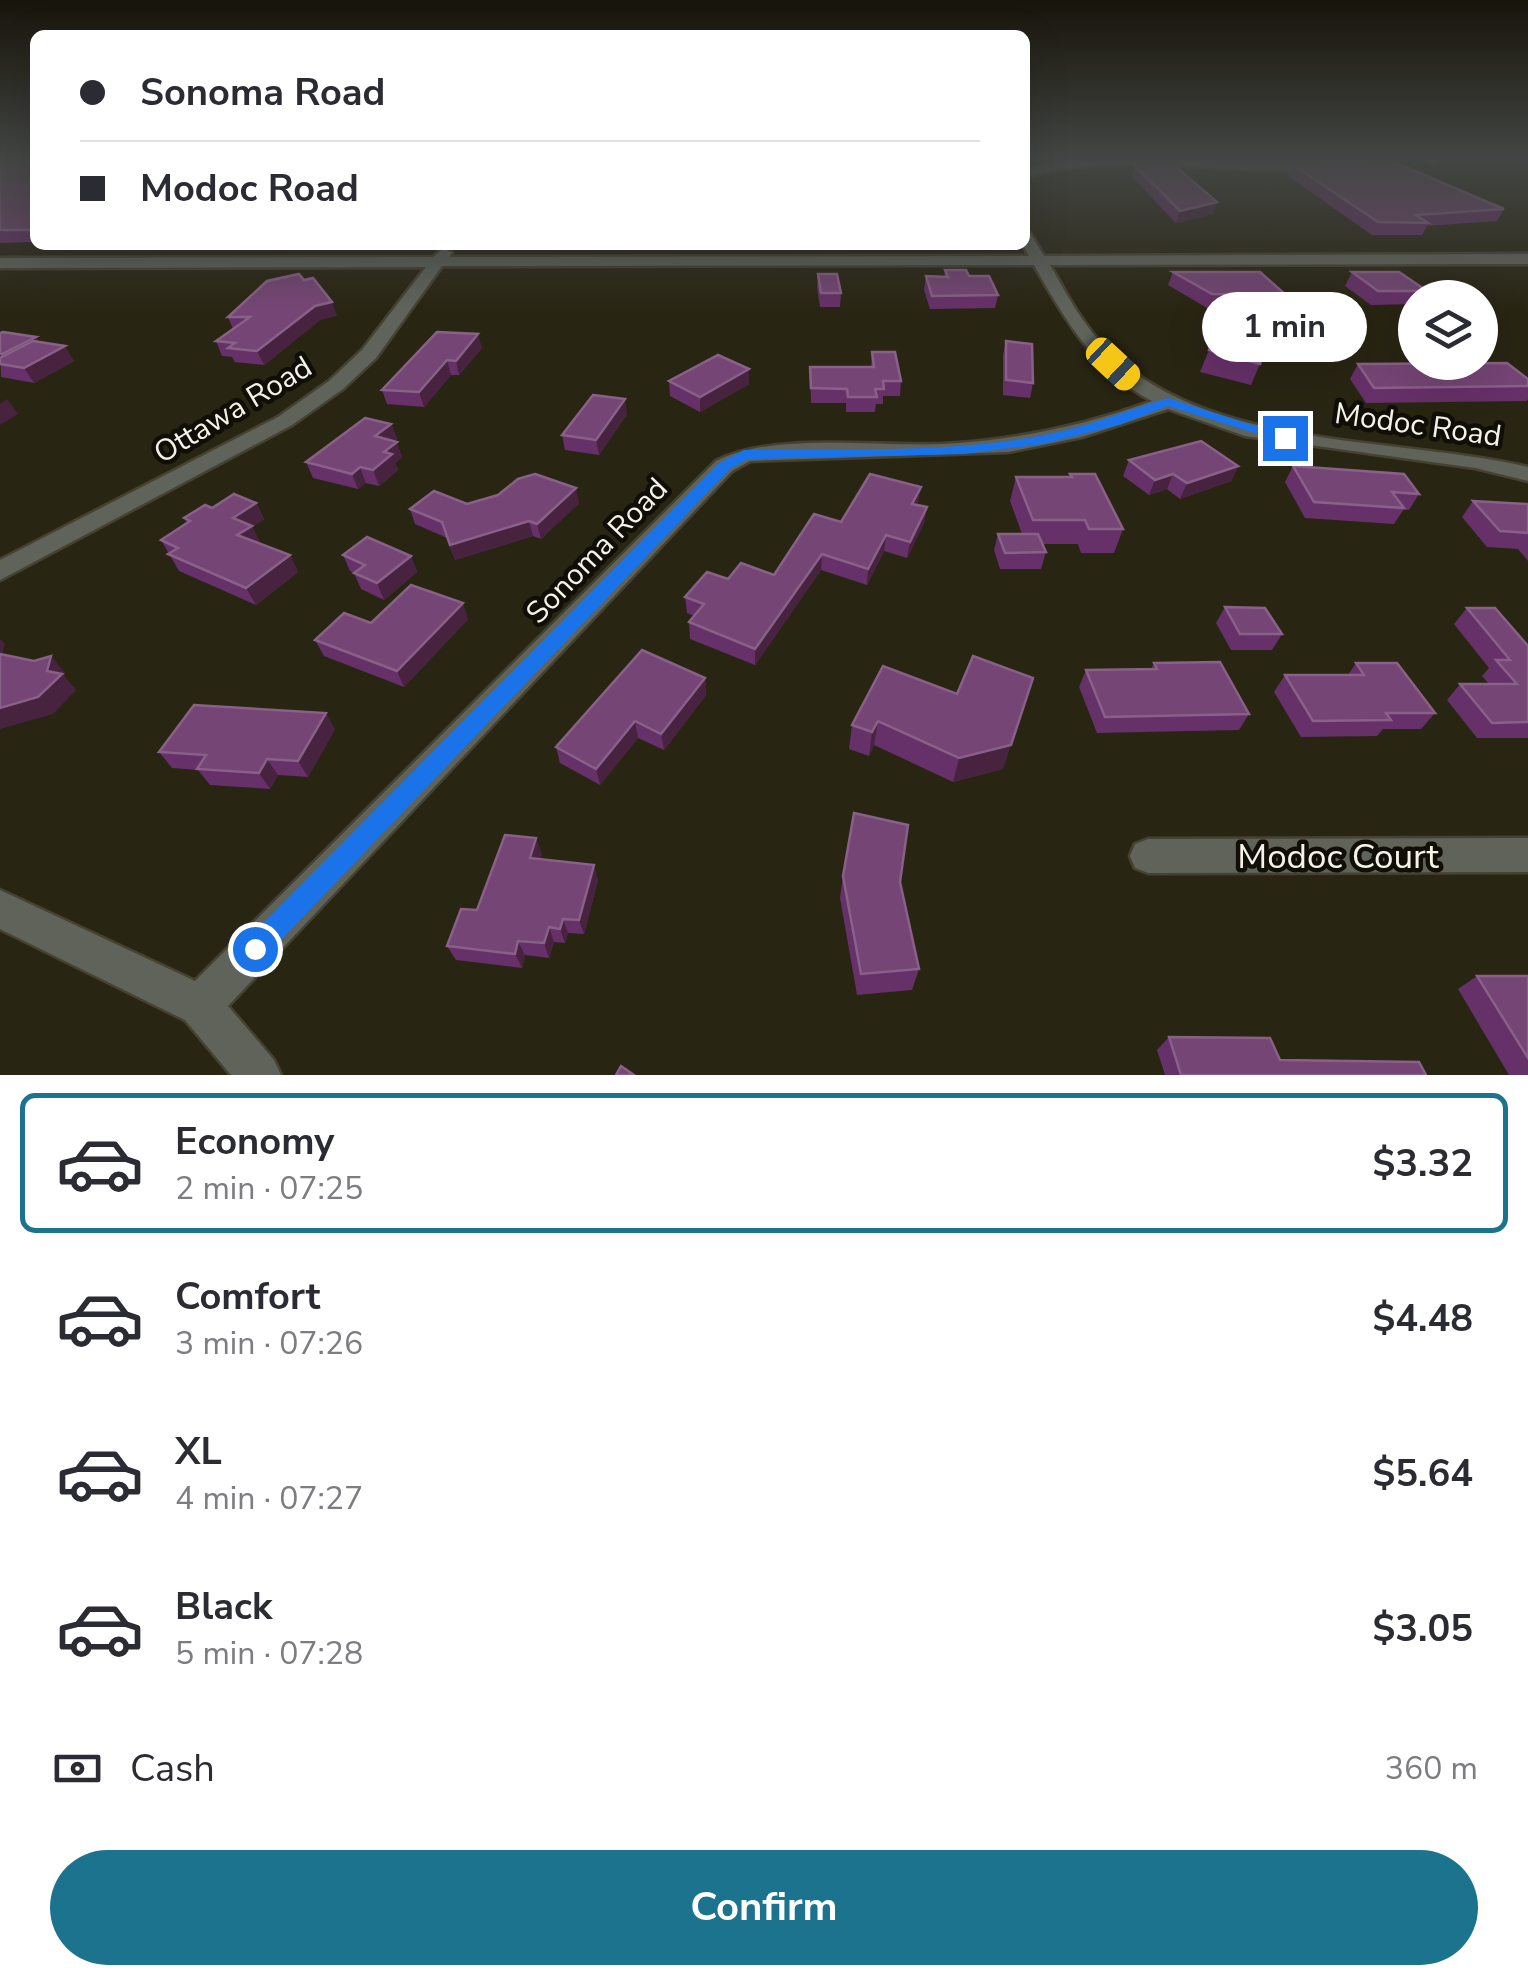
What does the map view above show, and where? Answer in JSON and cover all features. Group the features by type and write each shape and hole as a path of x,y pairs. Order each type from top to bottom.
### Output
{"street":[{"name":"Modoc Road","path":"1030,244 1098,351 1128,378 1168,402 1285,438 1481,459 1528,474"},
{"path":"97,262 115,250"},
{"path":"0,263 444,253 1040,260 1528,259"},
{"name":"Ottawa Road","path":"0,571 286,422 369,354 444,253"},
{"name":"Sonoma Road","path":"200,1006 724,466 744,455 770,452 964,449 1043,440 1114,422 1168,402"},
{"name":"Modoc Court","path":"1148,856 1528,855"},
{"path":"0,909 200,1006 259,1075"}],"building":[{"path":"0,210 30,210 30,230 0,230"},
{"path":"1360,210 1487,210 1416,215 1428,223 1378,222"},
{"path":"945,270 989,276 998,295 932,296 926,276 948,277"},
{"path":"1173,272 1260,272 1286,295 1212,294"},
{"path":"1352,272 1399,272 1411,280 1398,280 1398,291 1378,291"},
{"path":"299,274 304,280 313,278 332,302 315,306 257,351 228,348 235,343 216,341 250,317 228,317 267,281"},
{"path":"818,274 837,274 841,293 821,293"},
{"path":"1218,331 1267,343 1260,364 1209,350"},
{"path":"3,332 36,337 2,354"},
{"path":"437,332 478,334 456,361 447,360 419,392 382,390"},
{"path":"33,341 65,346 24,368 0,364 0,358"},
{"path":"1006,341 1032,344 1033,383 1006,380"},
{"path":"872,352 895,352 901,381 883,381 884,389 875,389 877,397 848,397 847,389 811,388 810,367 874,367"},
{"path":"718,355 749,369 700,397 669,381"},
{"path":"1498,363 1507,363 1528,379 1528,386 1374,388 1358,364 1398,364 1398,380 1498,380"},
{"path":"593,395 625,399 596,440 562,435"},
{"path":"365,418 391,424 375,436 397,442 384,452 392,454 373,470 360,467 352,474 306,462"},
{"path":"1201,441 1238,466 1187,483 1173,474 1155,480 1129,460"},
{"path":"1293,466 1404,474 1419,494 1392,492 1404,508 1314,502"},
{"path":"535,474 576,488 537,524 529,521 450,545 442,522 410,509 434,491 467,504 498,495 518,479"},
{"path":"870,474 921,487 912,504 927,507 910,542 886,535 868,569 822,554 755,649 689,622 704,604 685,597 707,572 728,579 741,563 774,575 814,514 841,522"},
{"path":"1070,474 1095,474 1123,529 1089,529 1085,520 1033,520 1016,477 1072,477"},
{"path":"234,494 256,503 233,518 252,526 237,535 290,555 246,588 168,554 178,548 161,540 190,521 184,518 205,505 212,508"},
{"path":"1473,501 1528,504 1528,533 1500,531"},
{"path":"998,534 1038,534 1046,552 1005,553"},
{"path":"367,537 411,556 377,583 354,573 365,565 343,555"},
{"path":"411,585 463,603 397,671 315,640 344,613 371,623"},
{"path":"1225,607 1265,608 1282,634 1240,634"},
{"path":"1467,608 1495,608 1528,646 1528,722 1492,723 1460,684 1517,684 1496,660 1510,660"},
{"path":"642,650 705,678 661,734 635,721 596,769 556,747"},
{"path":"0,654 34,661 51,656 47,671 62,674 38,697 0,708"},
{"path":"973,656 1033,678 1011,745 959,758 878,721 872,732 852,725 883,666 957,694"},
{"path":"1220,662 1249,714 1105,717 1086,670 1157,669 1154,663"},
{"path":"1356,663 1397,663 1435,713 1386,713 1391,720 1313,721 1285,675 1364,675"},
{"path":"194,705 326,713 298,761 267,759 259,773 197,769 206,755 159,752"},
{"path":"854,813 908,825 900,882 919,969 861,974 843,876"},
{"path":"505,835 536,838 530,858 594,865 579,920 563,919 560,929 549,927 544,943 518,941 515,954 447,946 461,909 477,910"},
{"path":"1477,976 1528,976 1528,1058"},
{"path":"1169,1037 1270,1038 1280,1060 1419,1062 1426,1075 1181,1075"},
{"path":"621,1066 634,1075 616,1075"}],"route":[{"path":"255,949 724,466 744,455 964,449 1043,440 1114,422 1168,402 1285,438"}]}
